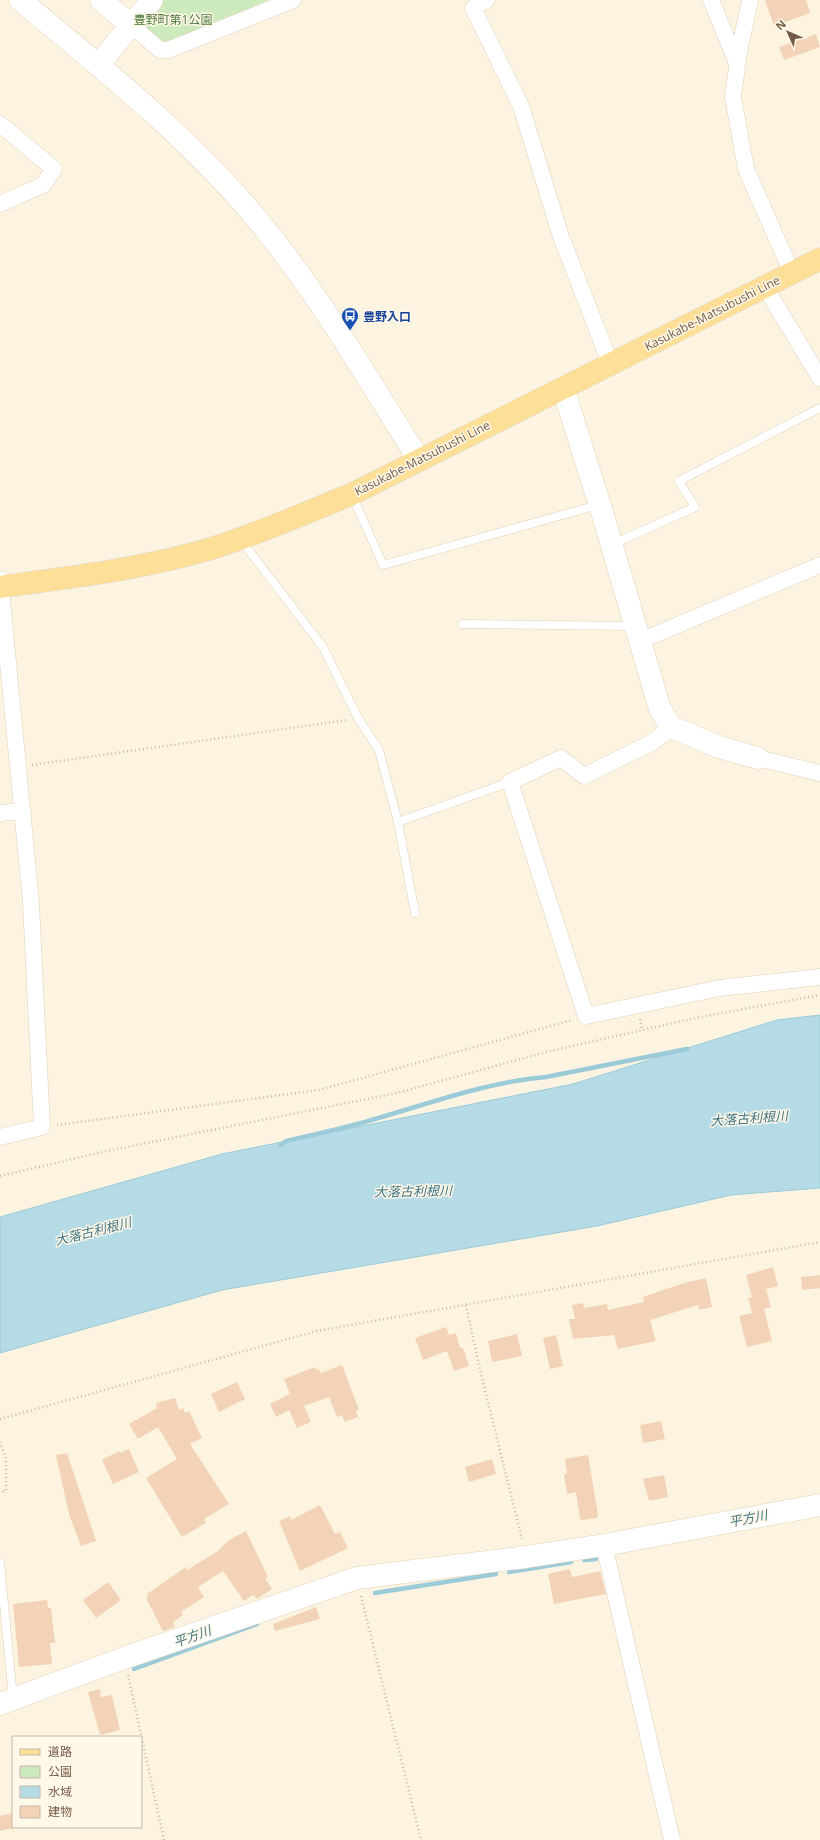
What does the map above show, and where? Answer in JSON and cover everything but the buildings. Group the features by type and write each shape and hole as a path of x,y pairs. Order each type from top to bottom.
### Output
{"main road":[{"name":"Kasukabe-Matsubushi Line","path":"1,584 102,573 185,555 240,539 352,494 820,259"}],"street":[{"path":"20,0 98,64 195,152 264,228 324,308 419,460"},
{"path":"101,0 160,50 168,50 293,0"},
{"path":"98,64 152,0"},
{"path":"487,0 473,8 521,106 561,237 611,365"},
{"path":"711,0 738,67"},
{"path":"750,0 739,52 733,97 746,169 792,273"},
{"path":"0,124 54,169 43,186 0,204"},
{"path":"765,287 820,378"},
{"path":"563,388 600,504 660,709 671,727 719,747 820,773"},
{"path":"638,634 820,565"},
{"path":"0,1137 42,1127 31,903 1,584"},
{"path":"671,727 653,742 584,776 561,758 510,782 586,1016 720,988 820,977"},
{"path":"0,813 23,811"},
{"path":"7,1702 124,1658 357,1578 526,1557 604,1545 820,1505"},
{"path":"604,1545 672,1840"}],"lane":[{"path":"612,545 695,507 679,481 820,408"},
{"path":"352,494 383,566 600,504"},
{"path":"240,539 322,647 358,718 379,750 398,822 415,913"},
{"path":"462,624 638,634"},
{"path":"398,822 510,782"},
{"path":"0,1563 7,1702"}],"path":[{"path":"19,767 358,718"},
{"path":"0,1176 107,1151 397,1093 546,1052 700,1017 820,995"},
{"path":"42,1127 319,1090 586,1016"},
{"path":"0,1419 317,1331 820,1242"},
{"path":"466,1305 481,1374 526,1557"},
{"path":"0,1442 6,1459 6,1491 0,1492"},
{"path":"357,1578 421,1840"},
{"path":"124,1658 141,1736"},
{"path":"142,1740 164,1840"}],"green space":[{"name":"豊野町第1公園","path":"164,0 269,0 165,43 157,42 140,28"}],"water":[{"name":"大落古利根川","path":"820,1015 820,1188 731,1195 597,1226 222,1290 0,1353 0,1217 222,1154 573,1084 777,1020"}],"waterway":[{"path":"281,1145 286,1141 353,1125 502,1083 546,1077 687,1049"},
{"name":"平方川","path":"584,1560 596,1559"},
{"name":"平方川","path":"509,1572 571,1562"},
{"name":"平方川","path":"375,1593 496,1574"},
{"name":"平方川","path":"134,1669 257,1624"}],"place":[{"name":"豊野入口","path":"350,331"}]}
